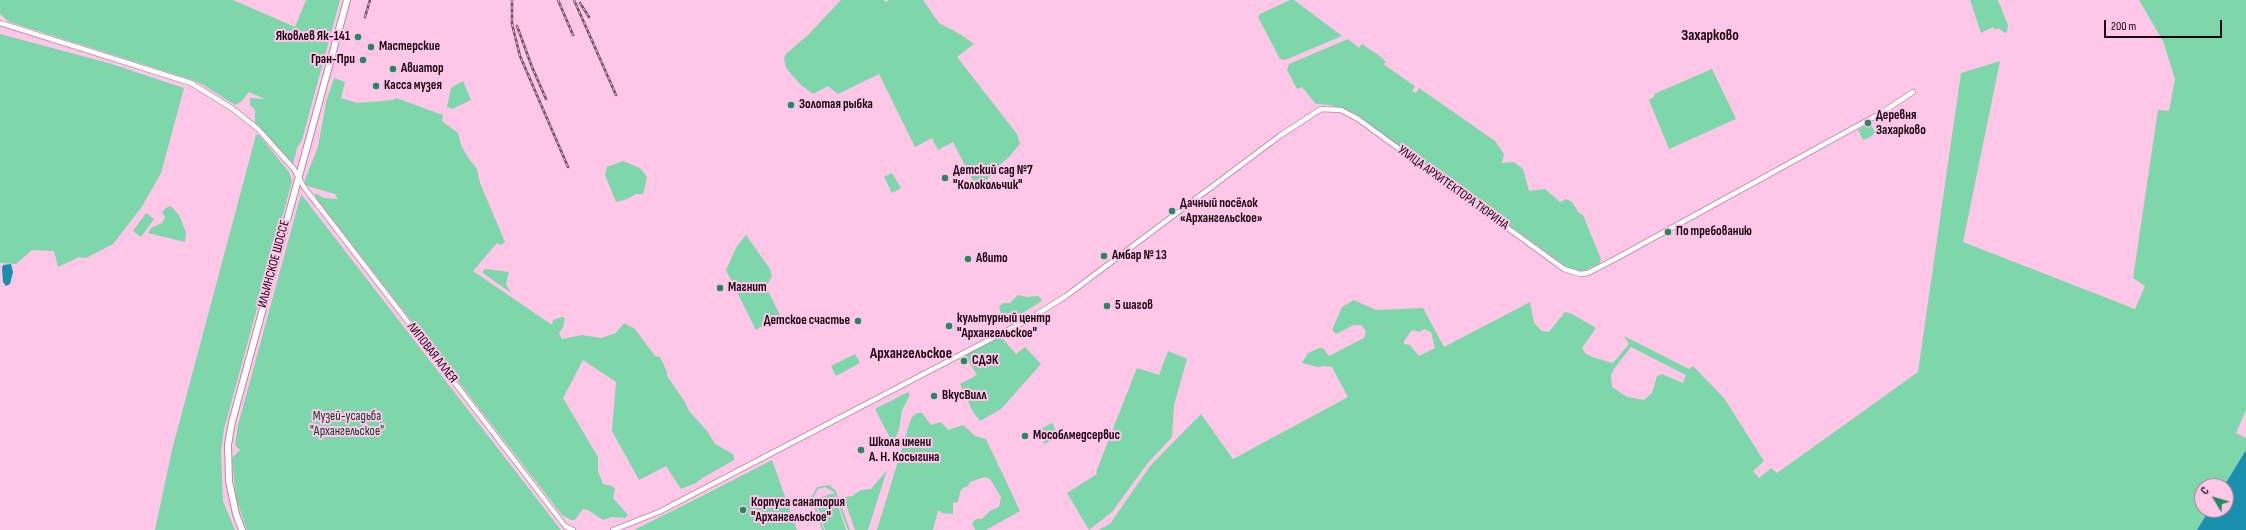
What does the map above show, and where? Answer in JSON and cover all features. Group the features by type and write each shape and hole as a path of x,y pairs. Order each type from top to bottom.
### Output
{"main road":[{"name":"ИЛЬИНСКОЕ ШОССЕ","path":"242,530 231,497 228,470 228,445 243,379 347,0"}],"street":[{"name":"ЛИПОВАЯ АЛЛЕЯ","path":"0,23 197,86 233,109 258,129 298,177 304,187 571,529"},
{"name":"УЛИЦА АРХИТЕКТОРА ТЮРИНА","path":"613,530 659,512 1030,318 1081,285 1290,128 1321,109 1341,110 1366,124 1568,272 1584,274 1615,259 1881,113 1914,92"}],"green space":[{"path":"0,0 233,0 295,27 306,0 340,0 302,140 297,148 293,164 255,124 255,110 250,105 250,98 265,99 249,92 241,102 235,105 202,84 189,79 9,22 0,14"},
{"path":"841,0 884,0 886,2 889,0 923,0 939,23 960,34 974,44 957,57 1017,134 1020,144 1008,158 996,168 978,191 953,142 938,150 932,138 915,147 879,74 838,94 828,86 813,94 801,85 786,68 784,58 787,53 808,35"},
{"path":"1290,0 1294,0 1342,36 1285,60 1280,59 1258,17 1260,14"},
{"path":"1970,0 1998,0 2008,25 2007,32 2005,33 1998,28 1995,30 1993,27 1981,33"},
{"path":"2139,0 2246,0 2246,410 2236,433 2246,438 2246,450 2229,478 2194,478 2194,518 2204,518 2197,530 1098,530 1110,524 1150,466 1201,414 1233,459 1348,397 1332,367 1318,367 1302,363 1308,353 1319,348 1323,348 1329,356 1364,338 1366,331 1361,325 1354,325 1336,334 1332,330 1342,307 1354,300 1376,310 1423,308 1444,347 1530,302 1534,323 1542,331 1549,332 1565,312 1572,314 1596,328 1582,348 1585,353 1592,357 1613,363 1629,344 1624,336 1689,369 1693,366 1724,398 1764,461 1753,471 1759,478 1771,468 1777,473 1918,372 1961,73 2000,61 1963,242 2135,309 2145,286 2133,278 2158,110 2169,111 2175,79 2163,41","holes":["1424,329 1431,332 1435,348 1419,356 1410,345 1404,344 1404,341 1412,330 1419,332","1631,347 1686,375 1683,383 1662,374 1657,376 1652,393 1644,400 1627,397 1612,387 1611,375"]},
{"path":"0,34 112,64 184,88 161,173 141,208 113,244 86,258 79,257 58,267 54,251 32,250 16,264 0,263"},
{"path":"1348,39 1359,48 1362,44 1381,57 1386,62 1383,64 1415,86 1412,91 1416,93 1419,88 1495,141 1504,154 1502,163 1514,162 1523,169 1529,191 1545,189 1560,202 1566,199 1572,202 1579,213 1583,215 1601,259 1599,264 1581,272 1571,270 1354,113 1330,105 1316,104 1302,87 1297,89 1287,70 1289,64"},
{"path":"1712,69 1736,119 1669,149 1649,100 1655,96 1654,94"},
{"path":"334,78 345,82 341,98 357,103 393,100 396,98 443,115 442,121 458,133 461,145 477,169 480,183 505,242 501,245 497,243 473,271 552,325 553,320 562,317 565,318 563,327 559,333 562,339 582,335 601,338 616,333 624,323 635,329 655,356 660,357 667,372 667,376 685,402 689,411 708,432 715,444 733,454 734,460 696,483 681,489 666,466 639,480 612,431 616,382 583,360 563,398 598,457 598,471 603,484 612,486 615,489 613,498 628,515 625,518 612,517 603,520 588,510 583,509 575,520 571,520 562,515 316,198 315,193 324,198 338,199 335,194 304,185 318,147 326,102"},
{"path":"463,81 471,100 452,109 447,107 451,88"},
{"path":"1870,123 1875,132 1872,136 1863,140 1858,130"},
{"path":"256,135 259,135 289,172 292,181 224,429 221,452 223,501 235,530 155,530 172,450"},
{"path":"623,161 640,168 647,177 643,194 636,194 627,199 616,202 605,175 607,167"},
{"path":"892,173 901,188 892,193 884,177"},
{"name":"Музей-усадьба \"Архангельское\"","path":"301,194 561,530 247,530 236,498 232,458 240,450 235,445 238,425"},
{"path":"171,206 179,215 186,233 185,242 148,233 151,228 162,223 165,217 162,212"},
{"path":"146,213 154,219 141,237 133,231"},
{"path":"746,235 770,269 772,276 766,287 780,315 780,319 772,320 756,330 726,270 737,246"},
{"path":"486,269 509,272 506,284 511,293 483,273 483,270"},
{"path":"1018,295 1027,297 1039,296 1042,301 1006,323 1003,322 999,306 1004,303 1010,303"},
{"path":"1001,337 1016,354 1025,347 1041,364 1001,409 980,421 973,412 960,384 977,375 966,357 968,353"},
{"path":"1168,351 1187,359 1174,405 1172,437 1147,464 1112,512 1089,530 1067,493 1097,474 1096,472 1137,368 1159,375"},
{"path":"855,354 860,363 836,376 831,366"},
{"path":"908,392 910,395 902,410 899,430 892,446 890,445 890,438 875,409"},
{"path":"917,413 922,413 931,425 941,422 948,430 963,425 975,436 986,439 1020,511 986,530 975,530 972,523 976,519 982,519 990,511 999,507 1001,497 990,479 985,477 970,482 968,486 963,488 960,492 958,502 953,503 953,514 942,513 938,510 933,530 877,530 908,428 912,417"},
{"path":"1052,423 1059,436 1045,444 1037,431"},
{"path":"772,460 797,530 634,530 700,497"},
{"path":"887,470 868,530 855,530 845,497 852,496 861,490 871,489"},
{"path":"829,485 836,491 850,530 848,530 834,492 825,487 818,489 813,498 824,530 822,530 811,498 817,487"},
{"path":"834,493 846,530 825,530 815,499"}],"water":[{"path":"11,264 13,272 10,284 6,286 3,282 2,268 3,265"},
{"path":"2246,450 2246,530 2197,530 2204,518 2234,518 2234,478 2229,478"}],"railway":[{"path":"365,17 370,0"},
{"path":"512,0 512,24 520,56 568,167"},
{"path":"558,0 573,35"},
{"path":"574,0 616,95"},
{"path":"580,3 589,17"},
{"path":"517,26 546,99"}],"place":[{"name":"Яковлев Як-141","path":"358,37"},
{"name":"Мастерские","path":"371,47"},
{"name":"Гран-При","path":"363,60"},
{"name":"Авиатор","path":"393,69"},
{"name":"Касса музея","path":"376,86"},
{"name":"Золотая рыбка","path":"791,105"},
{"name":"Деревня Захарково","path":"1868,123"},
{"name":"Детский сад №7 \"Колокольчик\"","path":"945,178"},
{"name":"Дачный посёлок «Архангельское»","path":"1172,211"},
{"name":"По требованию","path":"1668,232"},
{"name":"Амбар № 13","path":"1104,256"},
{"name":"Авито","path":"968,259"},
{"name":"Магнит","path":"720,288"},
{"name":"5 шагов","path":"1107,306"},
{"name":"Детское счастье","path":"858,321"},
{"name":"культурный центр \"Архангельское\"","path":"949,326"},
{"name":"СДЭК","path":"964,361"},
{"name":"ВкусВилл","path":"934,396"},
{"name":"Мособлмедсервис","path":"1025,436"},
{"name":"Школа имени А. Н. Косыгина","path":"861,450"},
{"name":"Корпуса санатория \"Архангельское\"","path":"743,510"}],"district":[{"name":"Захарково","path":"1710,36"},
{"name":"Архангельское","path":"911,354"}]}
